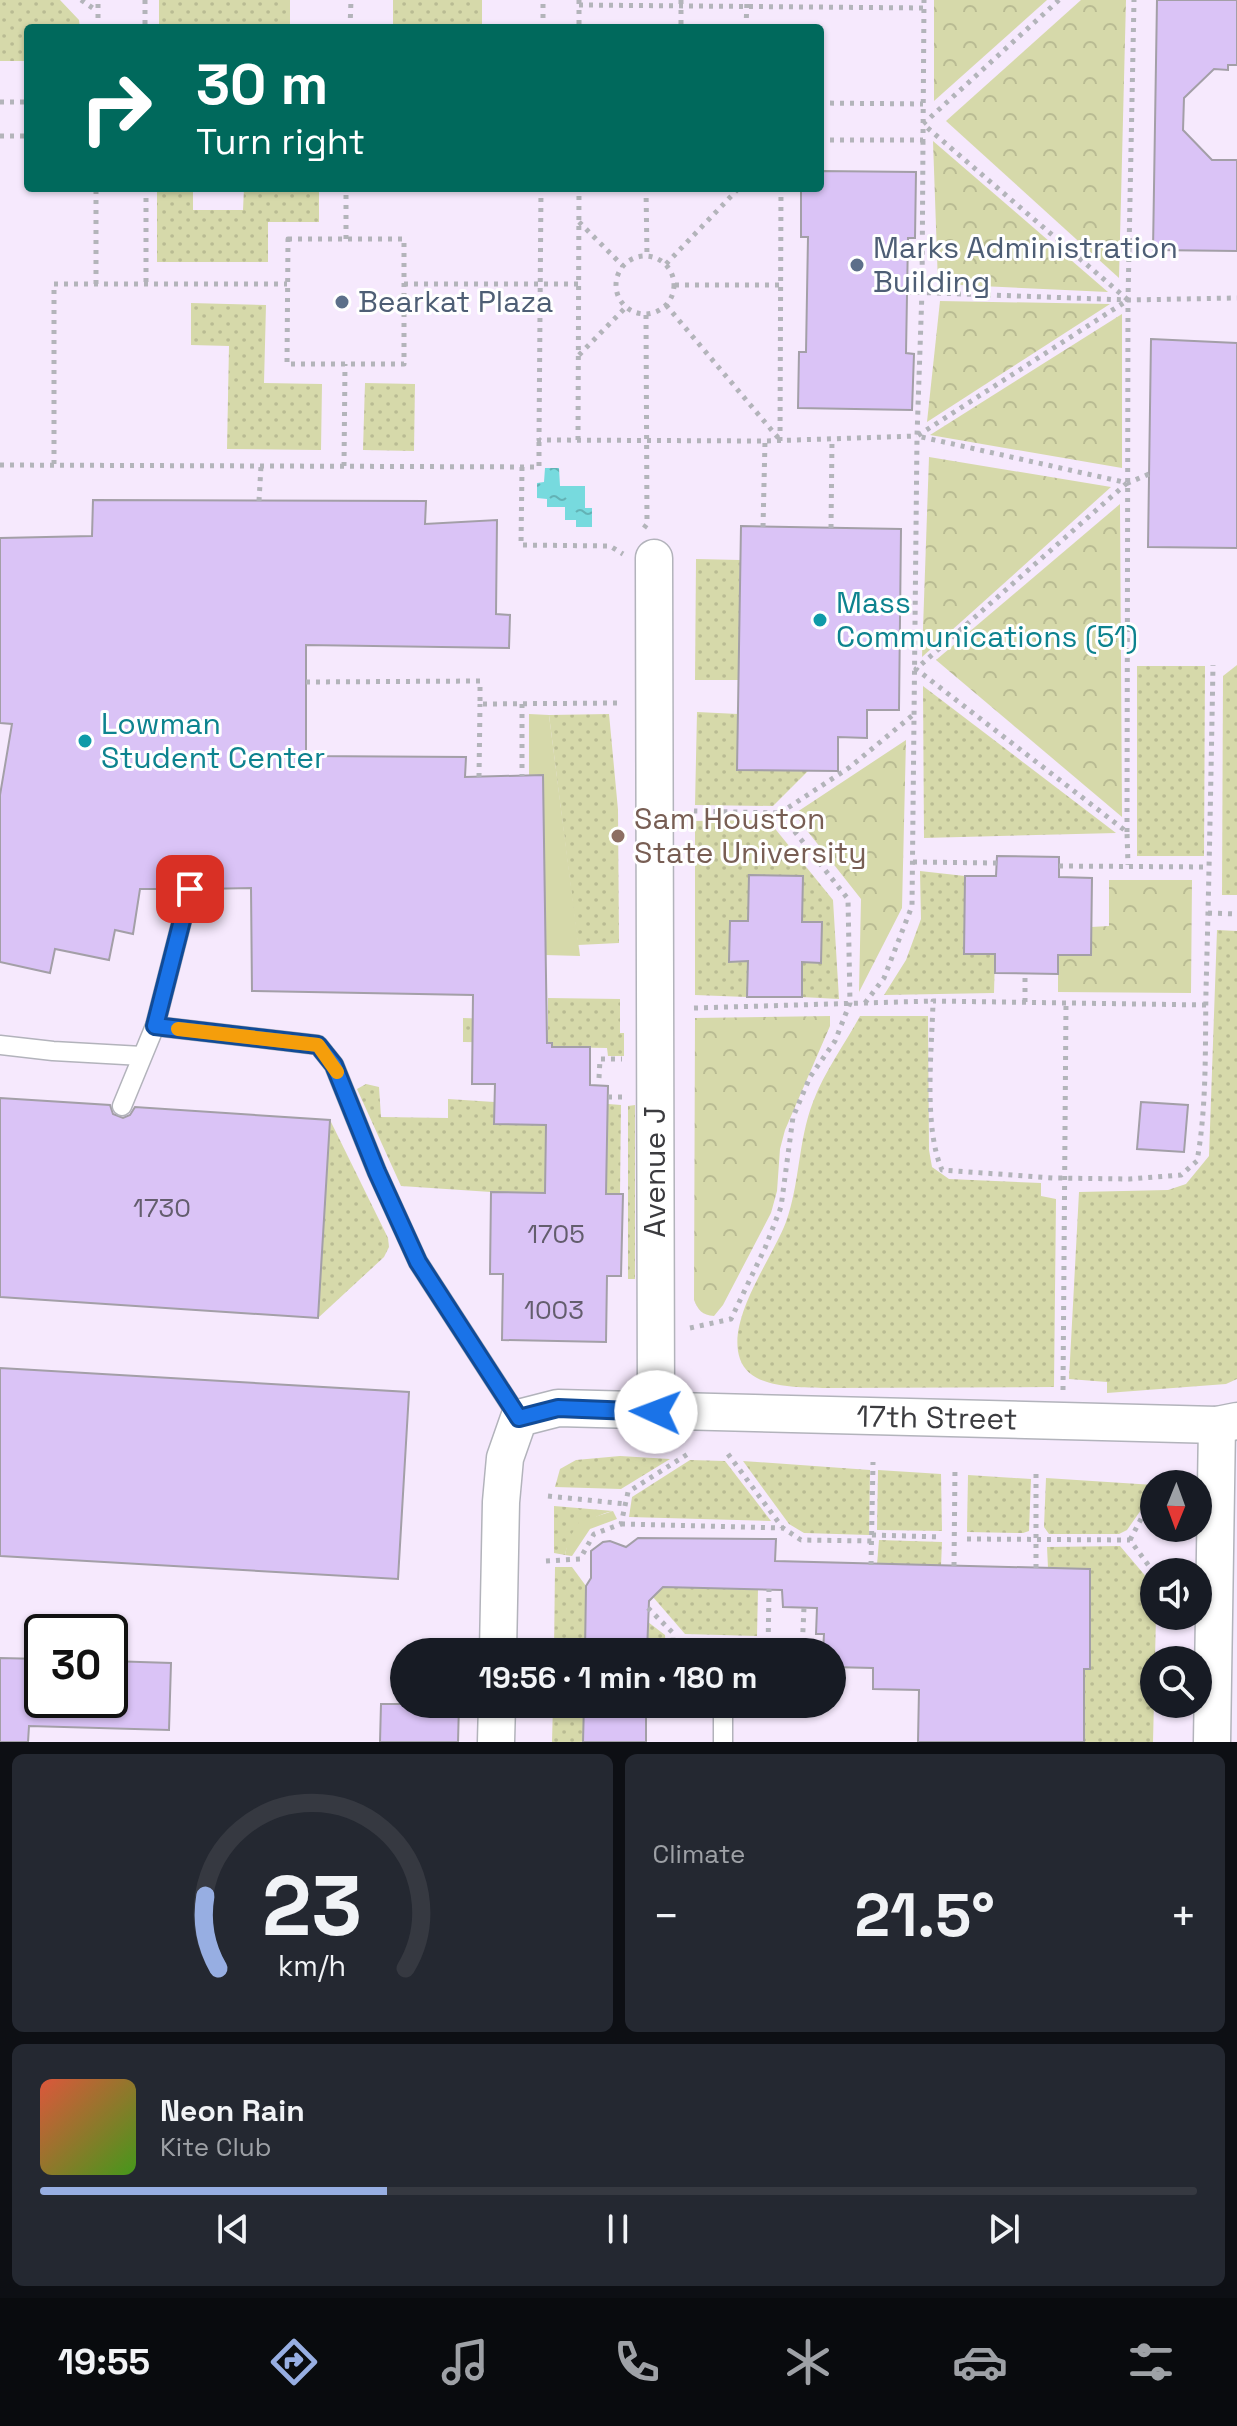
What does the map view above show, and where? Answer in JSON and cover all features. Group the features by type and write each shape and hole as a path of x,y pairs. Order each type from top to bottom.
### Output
{"street":[{"name":"Avenue J","path":"641,545 656,1412"},
{"path":"498,1638 505,1458 519,1418 558,1408 656,1412"},
{"name":"17th Street","path":"656,1412 1227,1423"},
{"path":"1212,1742 1227,1423"},
{"path":"496,1742 497,1718"}],"lane":[{"path":"122,1106 155,1026 190,889"},
{"path":"155,1026 318,1045 334,1065 377,1172 418,1262 519,1418"},
{"path":"0,1045 142,1056"},
{"path":"723,1718 723,1742"}],"path":[{"path":"81,0 98,11"},
{"path":"98,0 98,24"},
{"path":"145,0 145,24"},
{"path":"350,24 351,0"},
{"path":"543,0 543,24"},
{"path":"865,1003 884,978 912,906 924,0"},
{"path":"923,124 1059,0"},
{"path":"1128,865 1128,300 1134,0"},
{"path":"579,24 579,3 747,3 924,8"},
{"path":"681,3 681,24"},
{"path":"746,24 747,3"},
{"path":"0,102 24,102"},
{"path":"824,103 923,104"},
{"path":"923,124 1128,300"},
{"path":"0,136 24,136"},
{"path":"824,140 923,140"},
{"path":"96,192 96,284"},
{"path":"146,192 146,284"},
{"path":"346,192 346,239"},
{"path":"0,465 539,467 541,192"},
{"path":"578,440 579,192"},
{"path":"646,192 647,256"},
{"path":"666,264 735,192"},
{"path":"780,441 781,192"},
{"path":"579,222 623,266"},
{"path":"288,239 404,239 404,364 287,364 287,284 288,239"},
{"path":"647,256 666,264 673,273 675,285 673,296 666,305 659,311 646,314 626,307 619,298 616,285 623,266 631,259 647,256"},
{"path":"54,464 54,284 287,284"},
{"path":"404,284 579,284"},
{"path":"675,285 781,285"},
{"path":"907,292 1128,300 1237,298"},
{"path":"917,436 1128,300"},
{"path":"666,305 780,441"},
{"path":"579,355 626,307"},
{"path":"522,467 521,545 610,546 623,554 641,545 647,524 646,314"},
{"path":"344,466 345,364"},
{"path":"539,440 780,441 917,436 1128,483"},
{"path":"831,528 832,440"},
{"path":"763,527 765,441"},
{"path":"259,501 261,466"},
{"path":"916,669 1128,483 1149,474"},
{"path":"933,1001 931,1109 934,1151 942,1170 1065,1179 1130,1179 1181,1175 1197,1161 1202,1134 1213,665"},
{"path":"916,669 1127,832"},
{"path":"306,682 480,681 479,777"},
{"path":"480,704 625,703"},
{"path":"522,704 522,776"},
{"path":"694,811 780,813 850,767 915,713"},
{"path":"685,1329 731,1319 781,1207 793,1117 810,1077 835,1041 850,1003 848,899 780,813"},
{"path":"913,862 997,863"},
{"path":"1059,866 1209,867"},
{"path":"1208,913 1237,914"},
{"path":"1025,974 1025,1002"},
{"path":"694,1008 933,1001 1206,1005"},
{"path":"1063,1399 1066,1003"},
{"path":"599,1078 600,1059 627,1059"},
{"path":"621,1524 628,1492 691,1452"},
{"path":"728,1454 783,1528 801,1540 941,1537"},
{"path":"871,1565 873,1462"},
{"path":"954,1566 955,1466"},
{"path":"1036,1470 1036,1568"},
{"path":"548,1496 626,1504"},
{"path":"1130,1540 1140,1521"},
{"path":"546,1561 580,1559 594,1534 621,1524 783,1528"},
{"path":"967,1539 1130,1540"},
{"path":"1130,1540 1143,1558"},
{"path":"768,1638 769,1589"},
{"path":"802,1638 804,1607"},
{"path":"648,1608 673,1633 673,1638"}],"shaded area":[{"name":"Sam Houston State University","path":"0,0 1237,0 1237,1742 0,1742"}],"green space":[{"path":"0,0 60,0 79,20 80,24 24,24 24,61 0,61"},
{"path":"159,0 290,0 290,24 159,24"},
{"path":"393,0 482,0 482,24 393,24"},
{"path":"934,0 1047,0 934,101"},
{"path":"1081,0 1126,0 1119,278 946,121"},
{"path":"933,141 1108,292 938,284"},
{"path":"157,192 193,192 193,210 243,210 244,192 319,192 319,222 268,222 268,262 157,262"},
{"path":"940,301 1110,304 927,422"},
{"path":"191,303 266,305 264,383 322,384 321,450 227,449 229,346 191,345"},
{"path":"1122,314 1122,468 930,435"},
{"path":"365,383 415,384 414,451 363,450"},
{"path":"929,457 1111,487 922,657"},
{"path":"1120,504 1122,817 936,660"},
{"path":"696,559 740,560 739,680 695,680"},
{"path":"1237,665 1237,895 1222,895 1223,676"},
{"path":"1137,666 1205,666 1204,856 1137,856"},
{"path":"923,686 1116,833 924,838"},
{"path":"697,712 738,714 738,770 808,771 773,806 695,805"},
{"path":"529,714 549,715 580,956 545,955 529,776"},
{"path":"609,714 618,810 619,943 578,945 549,715"},
{"path":"906,740 902,908 859,992 861,899 794,814"},
{"path":"768,820 833,900 839,999 801,997 802,962 820,963 822,922 802,922 803,876 749,875 748,921 730,921 729,961 748,961 747,997 695,995 695,821"},
{"path":"920,871 965,876 964,953 995,954 994,993 884,995 906,960 921,919"},
{"path":"1109,880 1192,880 1191,993 1058,992 1058,955 1091,927 1109,926"},
{"path":"1217,930 1237,931 1237,1379 1226,1384 1107,1393 1107,1382 1069,1379 1079,1192 1168,1190 1186,1184 1209,1156"},
{"path":"548,998 620,999 624,1056 608,1056 607,1048 552,1047 552,1043 463,1042 463,1018 496,1019 496,1029 548,1030"},
{"path":"830,1016 830,1026 785,1130 771,1213 723,1305 714,1316 706,1314 694,1300 695,1018"},
{"path":"860,1016 928,1016 929,1150 932,1167 949,1179 1041,1183 1041,1196 1056,1199 1054,1387 822,1388 776,1384 764,1381 745,1369 737,1343 739,1326 752,1289 786,1222 813,1102"},
{"path":"366,1084 379,1087 381,1117 448,1118 448,1099 494,1102 495,1124 546,1125 545,1180 607,1157 608,1104 621,1105 620,1194 491,1192 401,1186 357,1089"},
{"path":"635,1105 635,1279 628,1279 628,1106"},
{"path":"330,1120 388,1238 389,1247 384,1257 318,1318"},
{"path":"620,1456 670,1459 621,1489 555,1487 560,1469 576,1460"},
{"path":"690,1460 725,1461 771,1521 629,1517 632,1497"},
{"path":"743,1461 870,1470 869,1535 804,1533 789,1524"},
{"path":"878,1470 941,1474 942,1531 877,1530"},
{"path":"968,1475 1031,1479 1029,1531 967,1532"},
{"path":"1046,1478 1140,1484 1140,1511 1127,1530 1119,1534 1049,1534 1044,1527"},
{"path":"554,1506 613,1511 582,1526 571,1539 565,1555 554,1553"},
{"path":"613,1511 617,1519 590,1529 572,1556 565,1555 568,1540 579,1522"},
{"path":"879,1540 942,1542 941,1566 877,1565"},
{"path":"1120,1546 1140,1570 1140,1630 1156,1630 1155,1646 1140,1646 1140,1718 1154,1718 1153,1742 1084,1742 1084,1669 1090,1668 1090,1569 1048,1568 1047,1547"},
{"path":"555,1567 572,1567 586,1586 585,1638 554,1638"},
{"path":"663,1587 758,1589 757,1636 685,1634 653,1597"},
{"path":"648,1622 665,1635 665,1638 647,1638"},
{"path":"553,1718 584,1718 583,1742 552,1742"}],"water":[{"path":"545,468 559,468 560,486 585,486 585,508 592,508 592,527 576,527 576,520 565,520 565,507 547,507 547,499 537,498 537,483 544,482"}],"building":[{"path":"1157,0 1237,0 1237,65 1228,65 1228,70 1214,69 1184,98 1183,130 1212,160 1237,160 1237,251 1153,250"},
{"name":"Marks Administration Building","path":"824,171 916,172 915,238 908,238 906,353 914,354 912,410 798,408 799,352 806,352 808,237 801,237 801,192 824,192"},
{"path":"1151,339 1237,343 1237,548 1148,547"},
{"name":"Lowman Student Center","path":"93,500 426,501 425,524 497,520 496,614 510,615 509,648 306,645 306,756 466,757 465,777 543,775 547,1043 552,1043 552,1047 590,1047 590,1085 608,1086 606,1194 623,1194 621,1276 607,1276 606,1342 502,1340 503,1274 490,1274 491,1192 545,1193 546,1125 494,1124 495,1084 472,1084 473,995 252,991 251,888 202,889 199,881 192,877 182,880 178,889 140,889 133,934 115,930 109,960 55,949 50,973 0,962 0,795 12,724 0,723 0,538 92,536"},
{"name":"Mass Communications (51)","path":"741,526 901,529 899,710 867,710 867,738 838,737 838,771 737,770"},
{"path":"997,856 1059,857 1059,877 1092,878 1091,955 1058,955 1058,974 995,973 995,954 964,954 965,876 996,876"},
{"path":"749,875 803,876 802,922 822,922 821,963 802,962 802,997 747,997 748,961 729,962 730,921 748,921"},
{"path":"0,1098 110,1105 113,1114 123,1118 130,1115 135,1107 330,1120 318,1318 0,1297"},
{"path":"1141,1102 1188,1105 1184,1152 1137,1149"},
{"path":"0,1368 409,1392 398,1579 0,1556"},
{"path":"638,1538 776,1539 775,1561 1090,1569 1090,1669 1084,1669 1084,1742 918,1742 919,1690 873,1689 873,1668 846,1667 846,1638 824,1638 824,1634 816,1634 817,1608 783,1607 782,1590 663,1587 649,1601 648,1638 585,1638 586,1586 591,1578 591,1551 610,1541 626,1547"},
{"path":"0,1658 24,1659 24,1718 128,1718 128,1662 171,1663 169,1730 29,1726 28,1742 0,1742"},
{"path":"381,1704 390,1704 390,1718 459,1718 458,1742 380,1742"},
{"path":"584,1718 646,1718 646,1742 583,1742"}],"slow traffic":[{"path":"178,1029 318,1045 337,1072"}],"place":[{"name":"Marks Administration Building","path":"857,265"},
{"name":"Bearkat Plaza","path":"342,302"},
{"name":"Mass Communications (51)","path":"820,620"},
{"name":"Lowman Student Center","path":"85,741"},
{"name":"Sam Houston State University","path":"618,836"}],"route":[{"path":"190,889 155,1026 318,1045 334,1065 377,1172 418,1262 519,1418 558,1408 656,1412"}]}
